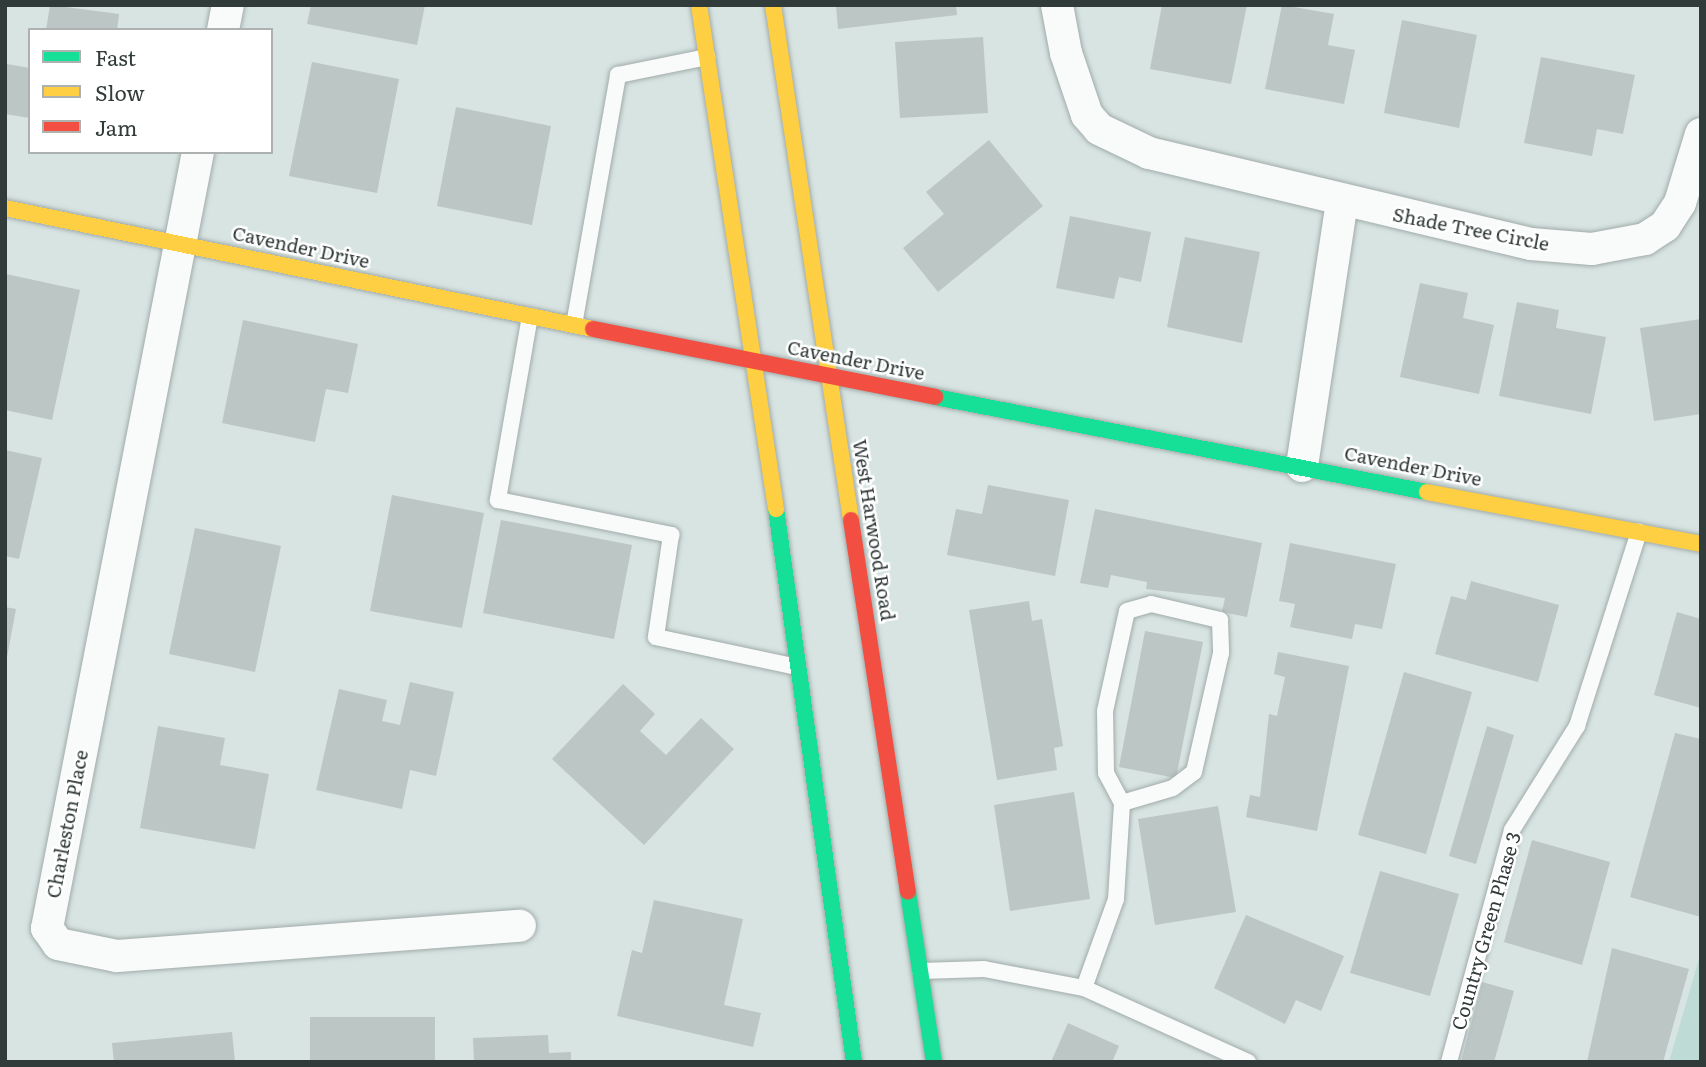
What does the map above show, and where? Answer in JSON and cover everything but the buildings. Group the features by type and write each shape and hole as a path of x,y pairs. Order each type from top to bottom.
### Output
{"main road":[{"path":"698,5 755,362 854,1062"},
{"name":"West Harwood Road","path":"773,5 934,1062"},
{"name":"Cavender Drive","path":"5,208 829,377 1701,544"}],"street":[{"path":"223,28 228,5"},
{"name":"Shade Tree Circle","path":"1057,5 1066,53 1087,115 1099,129 1149,153 1342,202 1531,244 1592,248 1646,240 1665,226 1680,203 1701,134"},
{"name":"Charleston Place","path":"198,154 47,928 58,944 117,956 520,926"},
{"path":"1302,466 1342,202"}],"lane":[{"path":"574,325 618,75 707,57"},
{"path":"530,316 498,500 671,535 656,637 797,667"},
{"name":"Country Green Phase 3","path":"1449,1062 1512,830 1577,726 1639,532"},
{"path":"1084,988 1116,899 1122,803 1107,773 1105,711 1127,611 1151,604 1220,620 1221,653 1194,772 1173,788 1122,803"},
{"path":"920,971 984,969 1084,988 1248,1062"}],"green space":[{"path":"1701,952 1701,1062 1669,1062"}],"traffic: fast":[{"path":"935,397 1427,492"},
{"path":"776,509 854,1062"},
{"path":"908,892 934,1062"}],"traffic: slow":[{"path":"699,5 776,509"},
{"path":"773,5 851,520"},
{"path":"5,208 593,329"},
{"path":"1427,492 1701,544"}],"traffic: jam":[{"path":"593,329 935,397"},
{"path":"851,520 908,892"}]}
